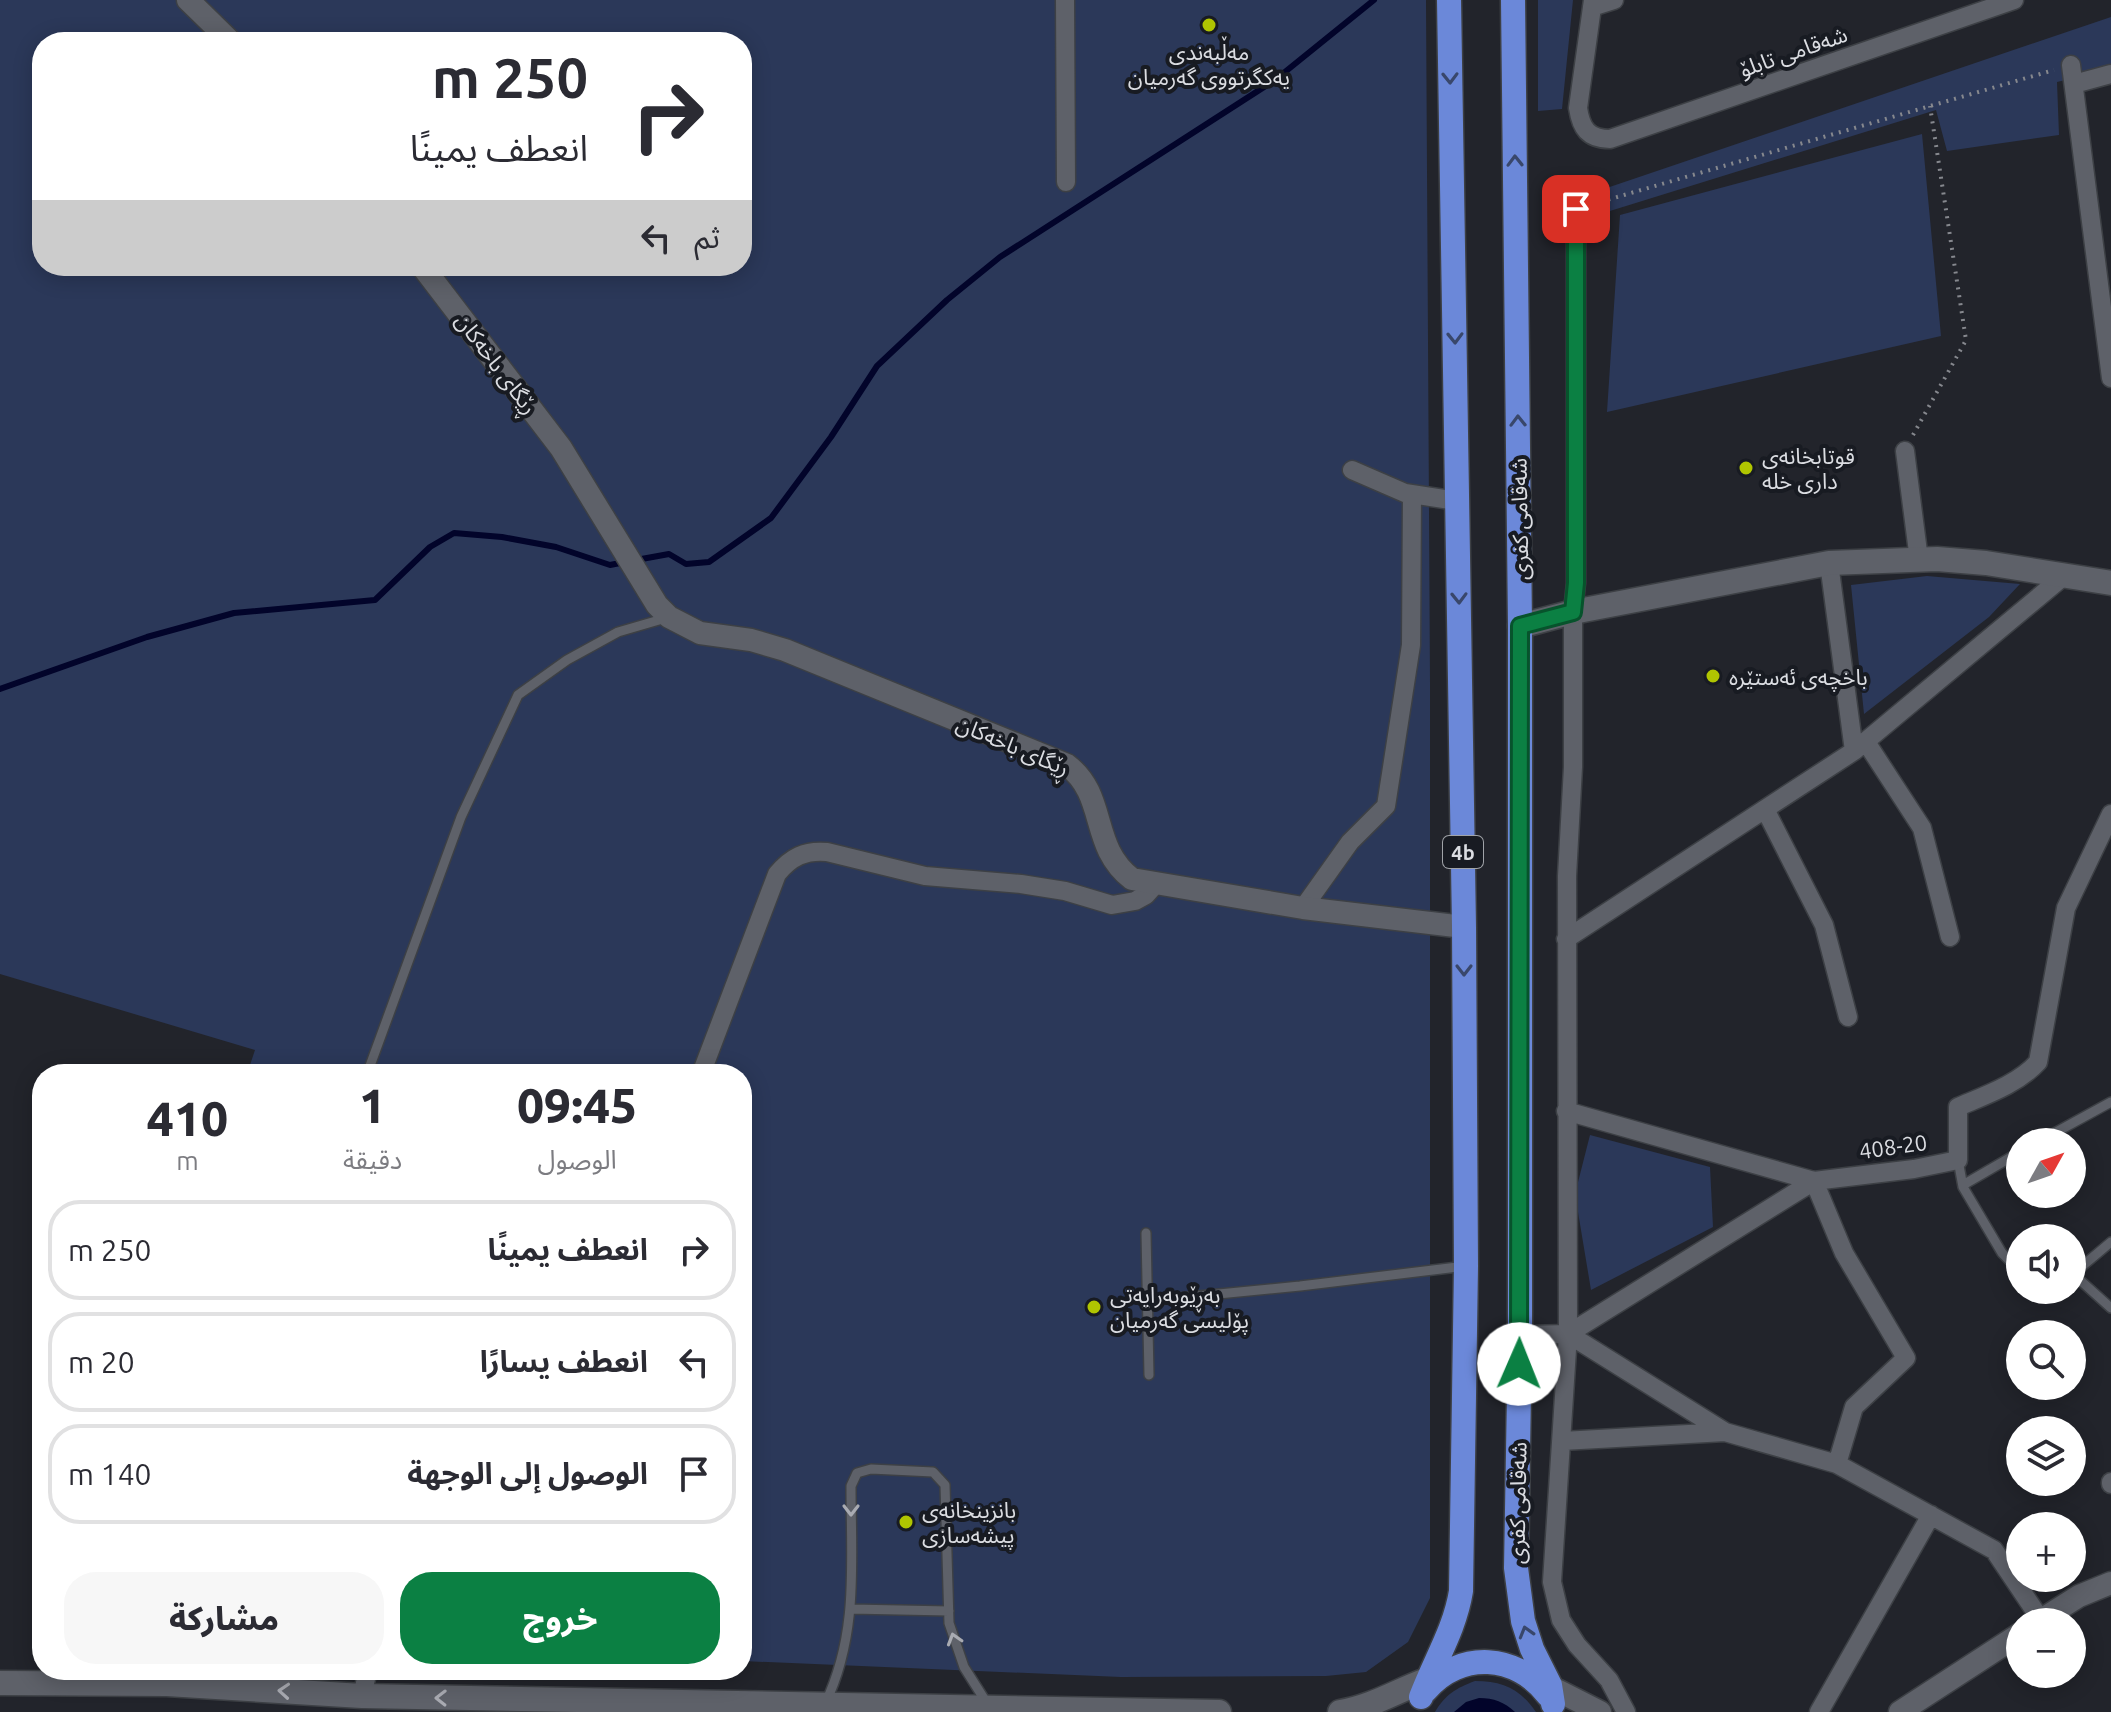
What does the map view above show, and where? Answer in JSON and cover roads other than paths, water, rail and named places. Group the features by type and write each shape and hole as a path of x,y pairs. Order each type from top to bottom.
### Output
{"highway":[{"name":"4b","path":"1426,1691 1456,1618 1461,1591 1466,1266 1464,927 1449,0"},
{"name":"شەقامی کفری","path":"1513,0 1520,626 1520,1335 1516,1568 1523,1621 1548,1695"},
{"path":"1426,1691 1458,1666 1477,1661 1516,1667 1548,1695"}],"main road":[{"path":"1520,626 1573,612 1829,563 1937,559 1986,563 2111,583"},
{"path":"0,1683 85,1680"},
{"path":"191,1680 362,1704 825,1704 1219,1712"},
{"path":"1340,1712 1426,1691"}],"street":[{"path":"188,0 221,32"},
{"path":"1065,0 1066,182"},
{"path":"1592,4 1614,0"},
{"name":"شەقامی تابلۆ","path":"1592,4 1578,108 1587,134 1610,139 2014,0"},
{"path":"2071,65 2103,232 2111,378"},
{"path":"2074,84 2111,74"},
{"path":"1576,209 1576,583 1566,939 1568,1334 1552,1582 1561,1620 1577,1645 1609,1680 1626,1712"},
{"name":"ڕێگای باخەکان","path":"430,276 561,448 663,611 684,627 785,650 1067,765 1080,775 1090,789 1099,827 1117,868 1132,879 1303,908 1464,927"},
{"path":"1905,451 1919,560"},
{"path":"1352,470 1412,494 1457,501"},
{"path":"1303,908 1350,842 1386,806 1411,645 1412,494"},
{"path":"1829,563 1860,747 1922,828 1950,937"},
{"path":"1566,939 1860,747 2065,575"},
{"path":"1766,811 1824,925 1848,1017"},
{"name":"408-20","path":"1568,1334 1814,1181 1914,1169 1958,1160 1958,1107 2028,1073 2038,1062 2066,908 2111,814"},
{"path":"705,1064 777,874 800,854 827,852 925,876 1021,884 1065,891 1112,905 1135,901 1155,885"},
{"path":"1566,1111 1814,1181 1844,1253 1906,1358 1854,1407 1837,1464"},
{"path":"1520,1335 1568,1334 1725,1432 1837,1464 1994,1550 2032,1608"},
{"path":"1562,1441 1725,1432"},
{"path":"1819,1712 1931,1515"},
{"path":"2060,1608 2079,1596 2109,1585"},
{"path":"1900,1712 2006,1643"},
{"path":"362,1704 366,1680"},
{"path":"1548,1695 1600,1712"}],"lane":[{"path":"371,1064 461,817 518,695 567,660 663,611"},
{"path":"2064,1128 2111,1102"},
{"path":"1958,1160 1963,1185 2006,1257"},
{"path":"1963,1185 2006,1160"},
{"path":"1146,1233 1149,1375"},
{"path":"2086,1262 2111,1242"},
{"path":"1147,1301 1466,1266"},
{"path":"2086,1285 2111,1308"},
{"path":"825,1704 844,1655 851,1609 851,1486 857,1473 871,1469 933,1472 945,1485 949,1623 958,1654 977,1691 990,1707"},
{"path":"851,1609 949,1611"}],"waterway":[{"path":"636,560 669,554 686,564 709,562 771,518 831,437 877,366 947,300 1000,257 1275,80 1374,0"},
{"path":"0,689 147,637 234,613 375,600 430,547 454,533 502,537 556,547 610,565 625,562"}],"place":[{"name":"مەڵبەندی یەکگرتووی گەرمیان","path":"1209,25"},
{"name":"قوتابخانەی داری خلە","path":"1746,468"},
{"name":"باخچەی ئەستێرە","path":"1713,676"},
{"name":"بەڕێوبەرایەتی پۆلیسی گەرمیان","path":"1094,1307"},
{"name":"بانزینخانەی پیشەسازی","path":"906,1522"}]}
